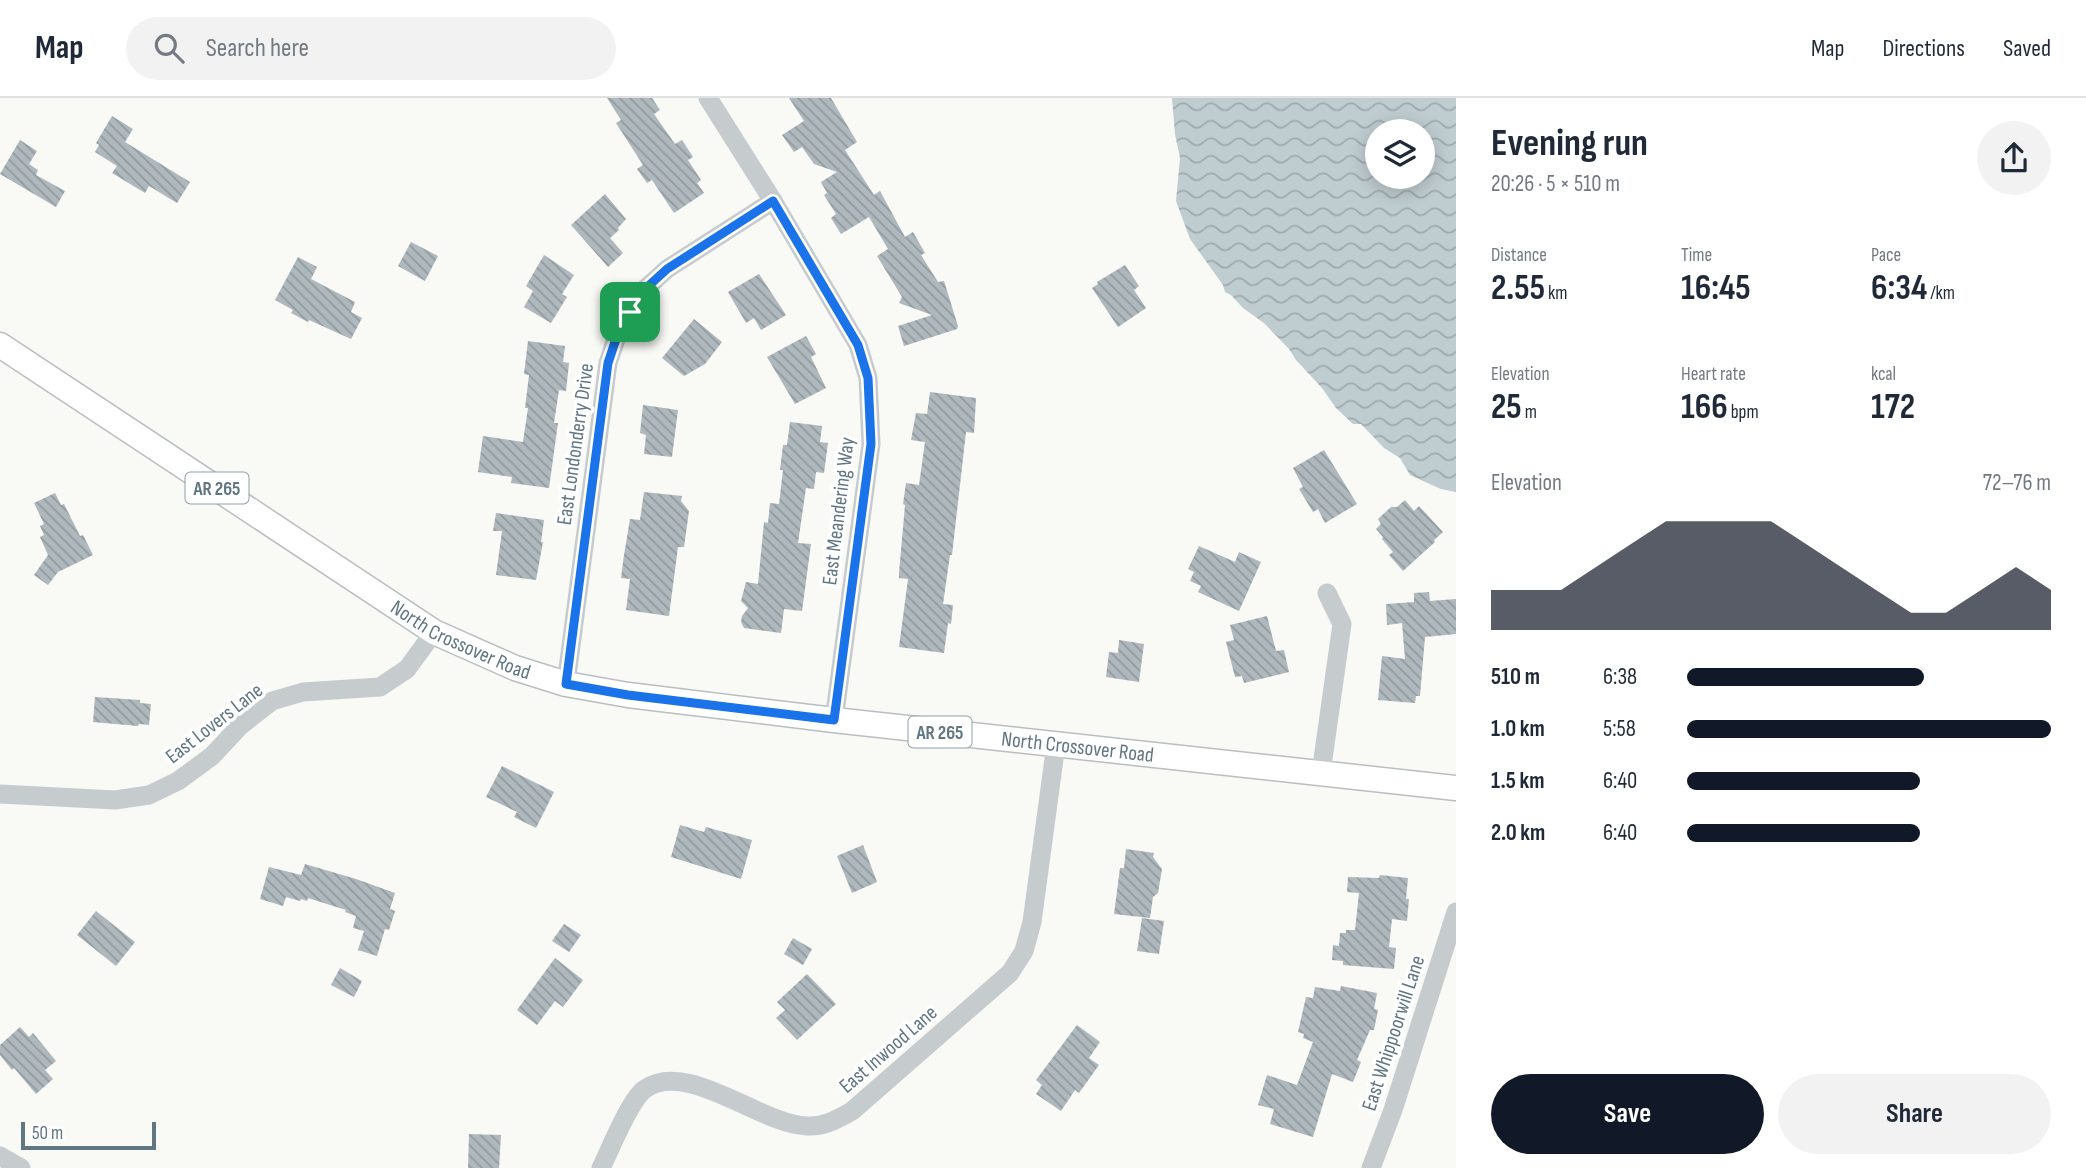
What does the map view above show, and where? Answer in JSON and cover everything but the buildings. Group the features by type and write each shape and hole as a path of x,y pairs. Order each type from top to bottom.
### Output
{"main road":[{"name":"North Crossover Road","path":"0,345 433,632 515,668 566,684 628,695 834,720 1456,788"}],"street":[{"name":"East Meandering Way","path":"708,98 858,345 868,378 871,444 834,720"},
{"name":"East Londonderry Drive","path":"566,684 608,363 617,336 644,290 667,269 773,201"},
{"path":"1321,773 1342,624 1327,593"},
{"name":"East Lovers Lane","path":"0,794 115,800 149,794 178,781 212,756 240,726 272,701 303,692 380,687 407,669 433,632"},
{"name":"East Inwood Lane","path":"601,1168 633,1103 644,1089 663,1081 683,1082 704,1088 786,1122 808,1126 830,1123 852,1111 1010,973 1024,951 1032,922 1056,744"},
{"name":"East Whippoorwill Lane","path":"1371,1168 1456,912"},
{"path":"0,1156 21,1168"}],"water":[{"path":"1172,98 1456,98 1456,492 1441,489 1410,475 1400,458 1384,448 1361,424 1353,424 1336,408 1289,349 1264,323 1225,292 1223,285 1190,239 1176,201 1180,158"}],"route":[{"path":"773,201 858,345 868,378 871,444 834,720 628,695 566,684 608,363 617,336 630,312 644,290 667,269 773,201"}]}
